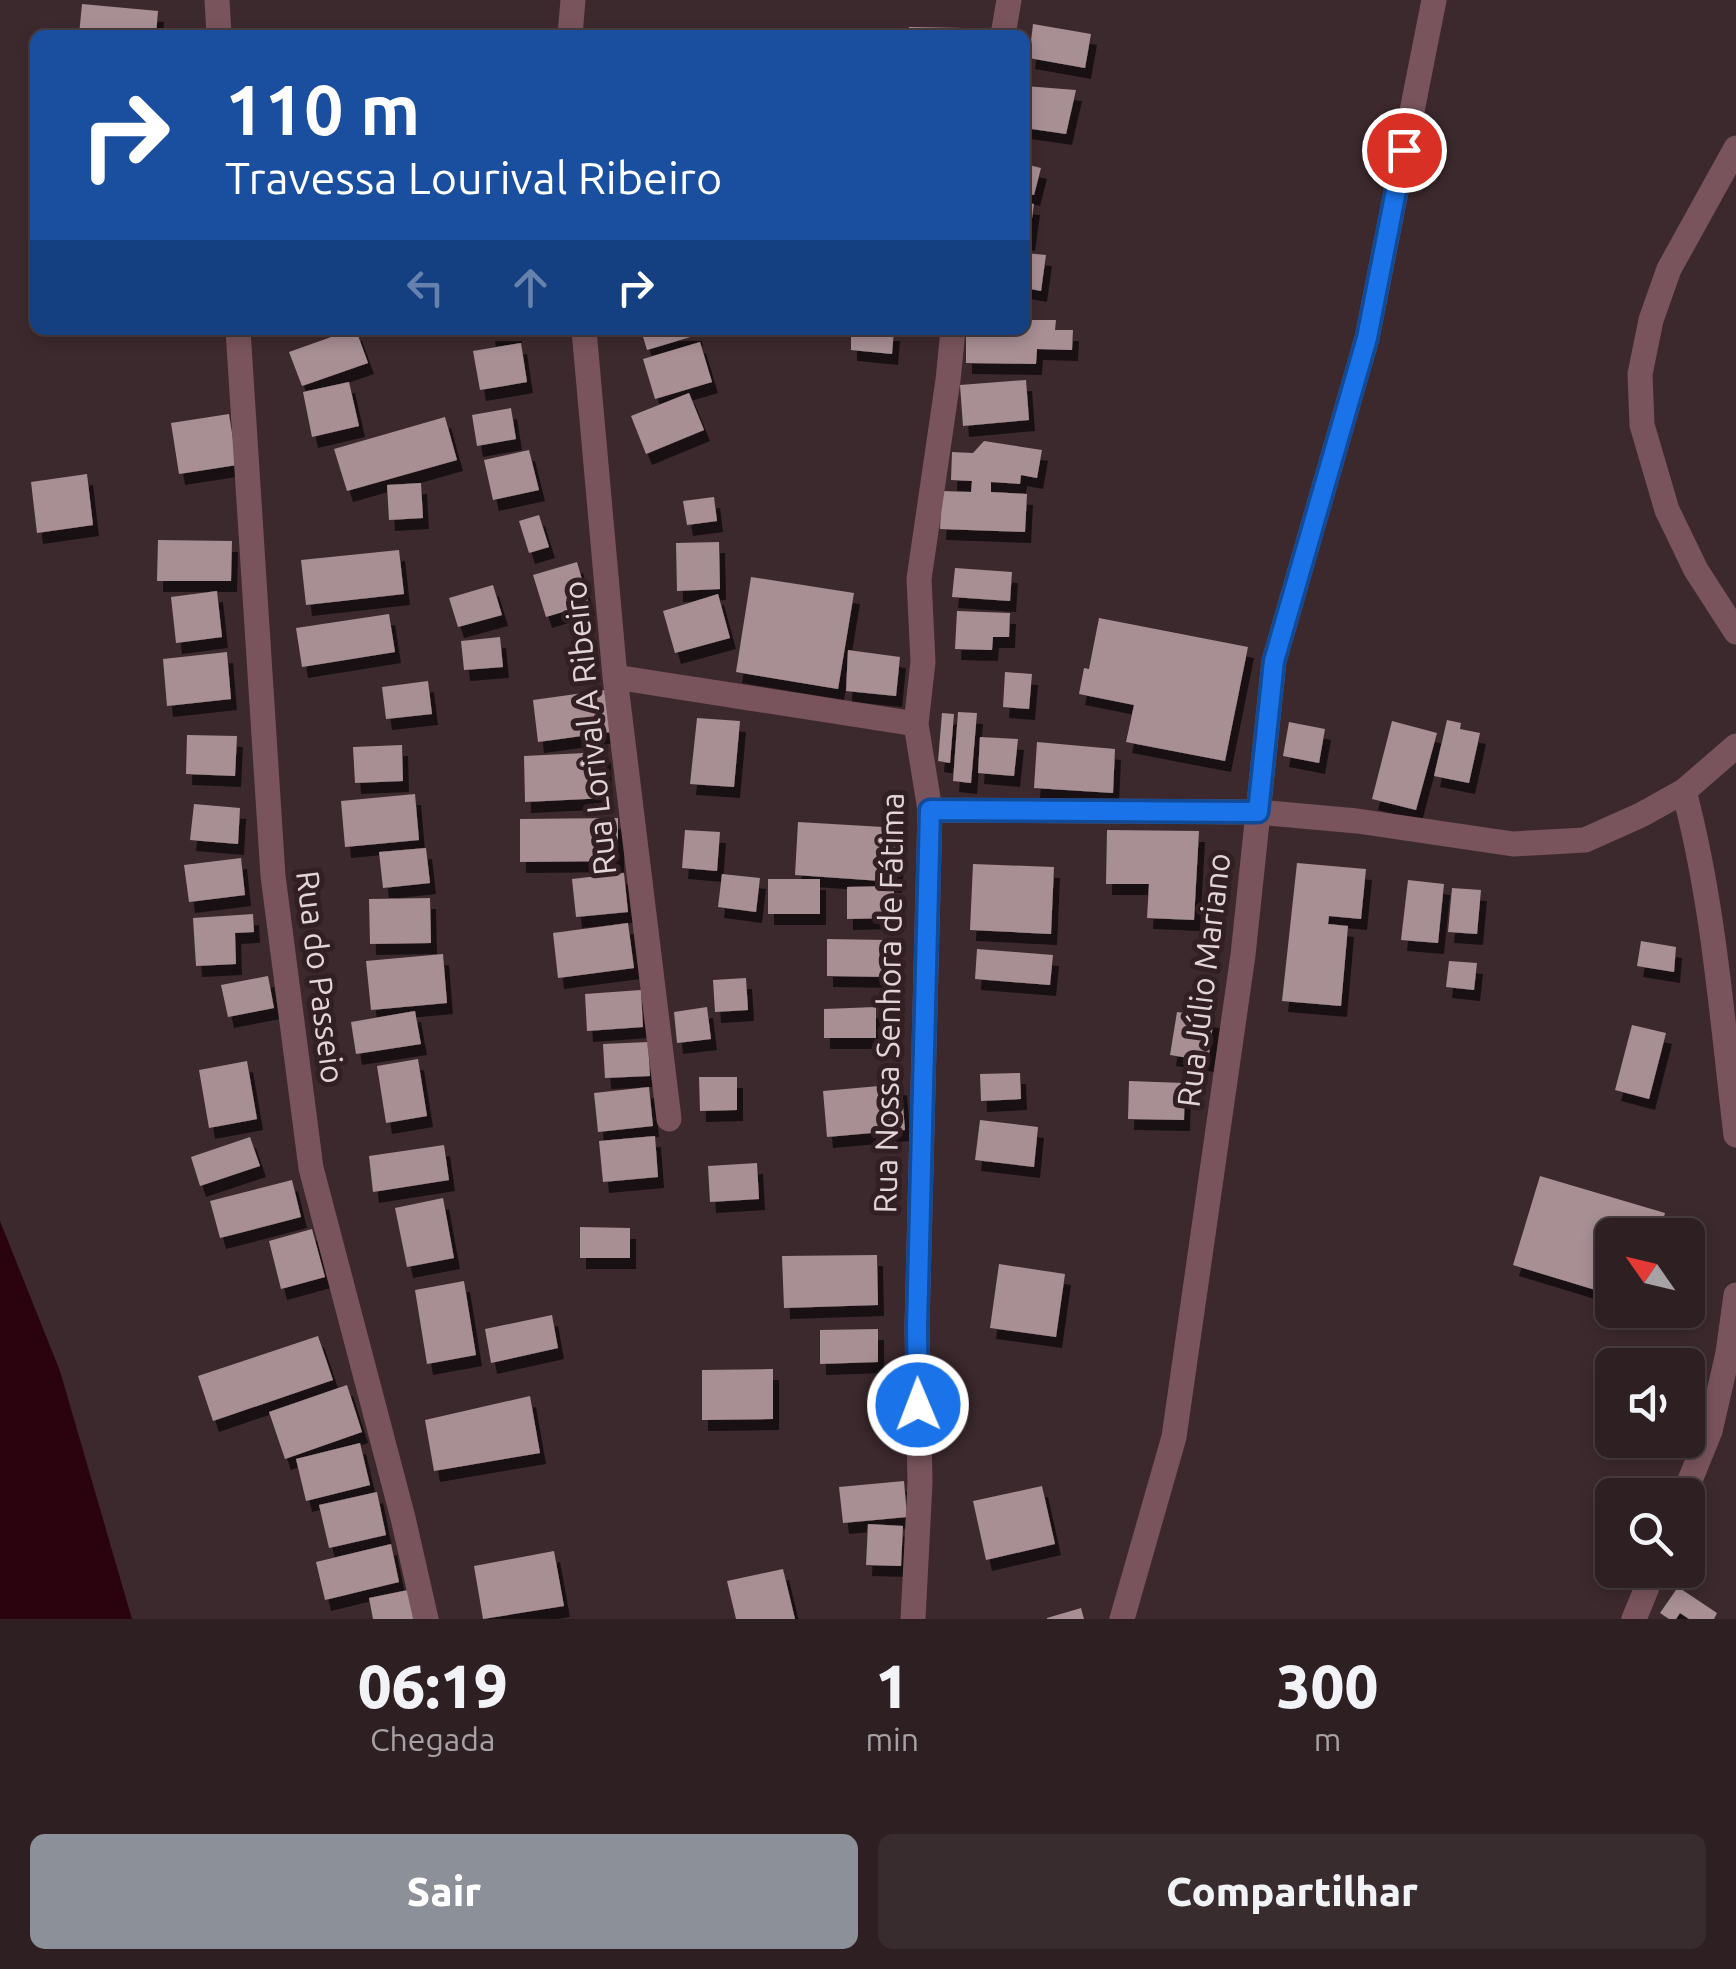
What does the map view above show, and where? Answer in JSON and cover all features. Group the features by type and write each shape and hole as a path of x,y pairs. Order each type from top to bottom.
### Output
{"street":[{"path":"217,0 219,30"},
{"path":"570,30 573,0"},
{"path":"1004,30 1010,0"},
{"name":"Rua Júlio Mariano","path":"1122,1619 1174,1437 1244,955 1274,661 1367,338 1434,0"},
{"path":"1736,148 1669,269 1640,374 1642,424 1667,510 1696,570 1736,632"},
{"name":"Rua do Passeio","path":"238,335 274,876 311,1168 426,1619"},
{"name":"Rua Lorival A Ribeiro","path":"584,335 615,677 668,1118"},
{"name":"Rua Nossa Senhora de Fátima","path":"912,1619 920,1484 917,1327 930,810 916,724 923,662 919,579 952,335"},
{"path":"615,677 916,724"},
{"path":"930,810 1258,812 1357,821 1513,844 1585,840 1684,792 1736,746"},
{"path":"1684,792 1711,922 1736,1136"},
{"path":"1691,1478 1710,1430 1728,1353 1736,1296"},
{"path":"1634,1619 1647,1588"}],"shaded area":[{"path":"0,1221 60,1371 132,1619 0,1619"}],"building":[{"path":"82,4 158,11 156,30 79,30"},
{"path":"1033,24 1091,34 1085,68 1030,58"},
{"path":"909,27 964,28 964,30 909,30"},
{"path":"1030,86 1076,90 1066,134 1030,129"},
{"path":"1030,165 1041,168 1034,195 1030,194"},
{"path":"1030,253 1046,255 1041,291 1030,289"},
{"path":"1030,320 1056,320 1055,330 1073,330 1072,350 1037,349 1036,364 966,363 966,335 1030,335"},
{"path":"337,335 358,335 368,363 302,386 289,352"},
{"path":"642,335 697,335 647,350"},
{"path":"851,335 894,335 892,354 851,350"},
{"path":"700,342 712,382 655,399 643,359"},
{"path":"521,343 527,382 480,390 473,351"},
{"path":"1026,380 1029,420 963,426 960,385"},
{"path":"349,382 359,426 312,437 303,392"},
{"path":"689,393 704,430 646,454 631,416"},
{"path":"511,408 516,439 477,446 472,415"},
{"path":"229,414 237,465 179,474 171,423"},
{"path":"445,417 457,460 347,491 334,449"},
{"path":"984,441 1042,450 1037,478 1021,475 1020,484 991,482 991,492 1027,494 1025,532 940,529 942,491 971,492 972,481 951,480 952,452 973,453"},
{"path":"529,450 539,490 493,500 484,460"},
{"path":"87,474 93,525 37,533 31,482"},
{"path":"421,483 423,518 389,520 387,485"},
{"path":"714,497 717,521 687,525 683,501"},
{"path":"539,515 549,547 529,553 519,521"},
{"path":"158,540 232,541 231,581 157,581"},
{"path":"719,542 720,589 677,591 676,543"},
{"path":"399,550 404,594 306,605 301,560"},
{"path":"577,562 589,604 546,617 533,575"},
{"path":"955,568 1012,572 1010,601 952,597"},
{"path":"751,577 854,593 838,689 736,672"},
{"path":"493,585 502,615 458,627 449,598"},
{"path":"217,591 222,637 176,643 171,597"},
{"path":"718,594 730,638 675,653 663,611"},
{"path":"957,611 1010,613 1009,637 993,637 992,650 955,649"},
{"path":"389,614 395,652 302,667 296,628"},
{"path":"1099,618 1248,647 1225,761 1126,742 1134,705 1079,694 1084,668 1089,669"},
{"path":"500,637 503,667 464,670 461,641"},
{"path":"848,650 900,657 896,696 846,691"},
{"path":"227,652 231,699 167,706 163,659"},
{"path":"1005,672 1032,674 1029,709 1003,707"},
{"path":"428,681 432,714 386,719 382,687"},
{"path":"605,690 611,732 538,742 533,700"},
{"path":"958,712 977,713 971,783 953,781"},
{"path":"942,713 954,714 950,763 938,761"},
{"path":"697,718 740,721 734,787 690,784"},
{"path":"1447,720 1461,723 1460,729 1480,733 1469,783 1434,776"},
{"path":"1392,721 1437,733 1416,810 1372,799"},
{"path":"1289,722 1325,729 1319,763 1283,756"},
{"path":"187,735 237,736 235,776 186,774"},
{"path":"980,737 1018,739 1014,776 978,773"},
{"path":"1037,742 1115,749 1113,793 1034,788"},
{"path":"402,745 403,781 355,783 353,747"},
{"path":"605,752 607,798 525,802 524,756"},
{"path":"415,794 419,840 345,847 341,801"},
{"path":"194,804 240,808 238,844 190,840"},
{"path":"618,818 618,861 520,862 520,819"},
{"path":"798,822 900,828 896,882 795,875"},
{"path":"685,830 720,832 717,871 682,868"},
{"path":"1107,830 1199,831 1194,920 1147,918 1149,884 1106,884"},
{"path":"426,848 430,883 383,888 379,852"},
{"path":"241,858 245,895 189,902 184,865"},
{"path":"1297,863 1366,869 1361,919 1329,916 1328,924 1348,926 1341,1006 1282,1001"},
{"path":"973,864 1054,867 1051,934 970,930"},
{"path":"624,873 628,912 576,917 572,879"},
{"path":"722,874 760,878 756,912 718,907"},
{"path":"768,879 820,879 820,914 768,914"},
{"path":"1408,880 1444,884 1438,943 1401,940"},
{"path":"894,886 894,918 847,919 847,887"},
{"path":"1452,888 1481,890 1477,934 1448,932"},
{"path":"430,898 431,943 370,944 369,899"},
{"path":"253,914 254,932 235,933 236,964 196,966 193,918"},
{"path":"628,923 634,968 558,978 553,933"},
{"path":"827,939 886,940 886,977 827,976"},
{"path":"1641,941 1676,947 1674,972 1637,966"},
{"path":"977,949 1053,955 1050,985 975,979"},
{"path":"443,954 447,1003 371,1010 366,961"},
{"path":"1449,961 1477,963 1474,990 1446,987"},
{"path":"268,976 274,1008 228,1017 221,985"},
{"path":"746,978 748,1010 715,1012 713,980"},
{"path":"641,990 643,1027 587,1031 585,994"},
{"path":"707,1007 711,1039 677,1043 674,1012"},
{"path":"876,1007 876,1038 824,1038 824,1009"},
{"path":"415,1011 421,1044 356,1054 351,1022"},
{"path":"1177,1012 1214,1017 1208,1061 1170,1055"},
{"path":"1632,1025 1666,1033 1649,1099 1615,1090"},
{"path":"648,1042 650,1076 605,1078 603,1044"},
{"path":"418,1059 427,1116 386,1123 377,1066"},
{"path":"247,1061 257,1119 209,1128 199,1070"},
{"path":"1020,1073 1021,1099 981,1101 980,1074"},
{"path":"699,1077 737,1077 737,1110 700,1111"},
{"path":"1129,1081 1185,1083 1184,1120 1128,1119"},
{"path":"901,1084 905,1130 827,1137 823,1091"},
{"path":"649,1087 653,1126 598,1132 594,1093"},
{"path":"980,1120 1038,1127 1034,1167 975,1160"},
{"path":"655,1136 658,1177 603,1182 599,1141"},
{"path":"250,1137 260,1166 200,1186 191,1157"},
{"path":"444,1145 449,1180 373,1192 369,1156"},
{"path":"757,1163 759,1199 710,1202 708,1166"},
{"path":"1540,1176 1665,1213 1664,1218 1595,1218 1595,1290 1513,1265"},
{"path":"292,1180 301,1217 220,1238 210,1201"},
{"path":"443,1198 454,1258 407,1267 395,1208"},
{"path":"580,1227 630,1228 630,1258 580,1258"},
{"path":"312,1229 325,1277 281,1289 269,1241"},
{"path":"877,1255 878,1305 784,1308 782,1256"},
{"path":"999,1264 1065,1274 1056,1337 990,1328"},
{"path":"464,1281 476,1355 427,1364 415,1290"},
{"path":"552,1315 558,1348 491,1363 485,1329"},
{"path":"878,1329 878,1362 820,1364 820,1330"},
{"path":"318,1336 333,1380 213,1421 198,1376"},
{"path":"773,1369 773,1419 702,1420 702,1370"},
{"path":"347,1385 362,1432 285,1459 269,1412"},
{"path":"530,1396 540,1453 434,1471 425,1420"},
{"path":"360,1443 370,1485 306,1501 296,1459"},
{"path":"904,1481 907,1517 843,1523 839,1487"},
{"path":"1042,1486 1055,1544 986,1560 973,1501"},
{"path":"377,1492 386,1535 329,1548 319,1505"},
{"path":"868,1524 903,1526 901,1566 866,1565"},
{"path":"391,1544 399,1582 325,1600 316,1562"},
{"path":"554,1551 564,1606 483,1619 474,1566"},
{"path":"783,1569 795,1619 736,1619 727,1581"},
{"path":"1680,1588 1717,1613 1714,1619 1689,1619 1680,1613 1676,1619 1669,1619 1660,1613"},
{"path":"408,1590 414,1619 373,1619 369,1598"},
{"path":"1081,1608 1084,1619 1047,1619 1047,1618"}],"route":[{"path":"918,1405 930,810 1258,812 1274,661 1367,338 1404,150"}]}
